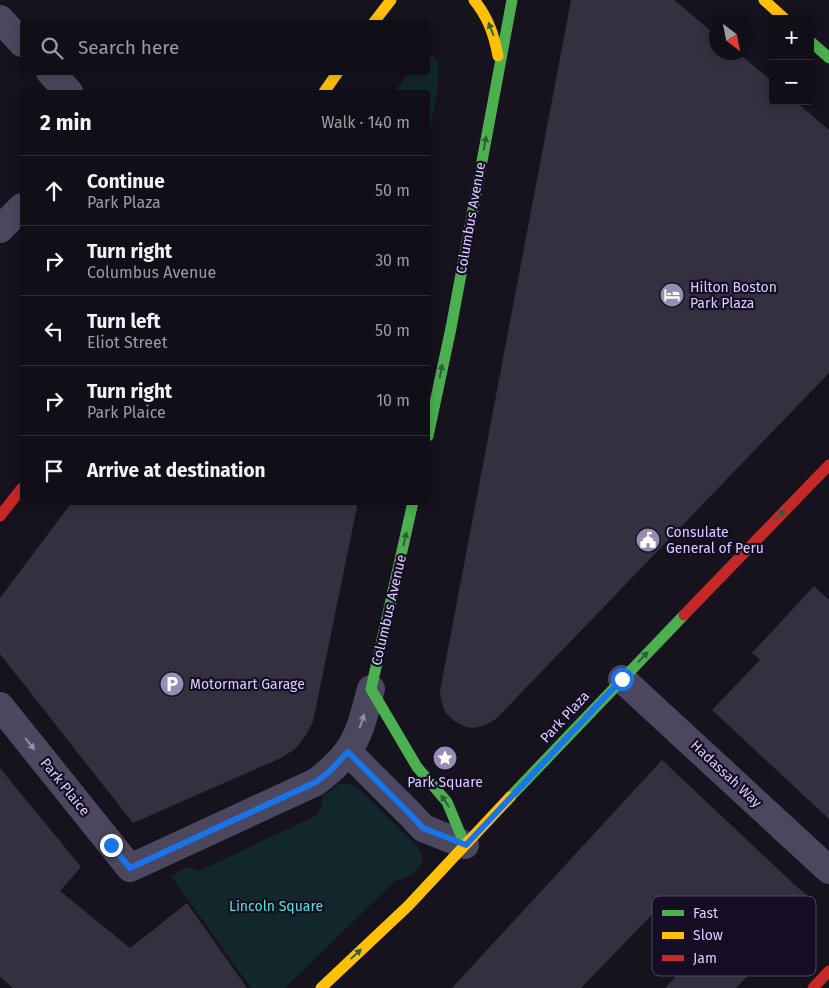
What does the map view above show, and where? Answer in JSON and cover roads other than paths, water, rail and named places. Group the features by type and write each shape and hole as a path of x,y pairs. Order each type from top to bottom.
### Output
{"main road":[{"path":"474,0 485,14 493,30 499,63"},
{"name":"Columbus Avenue","path":"430,419 432,402 462,268 512,0"},
{"path":"764,0 781,15"},
{"path":"376,20 391,2"},
{"path":"814,45 829,58"},
{"path":"325,90 336,75"},
{"name":"Park Plaza","path":"321,988 408,906 622,679 829,465"},
{"path":"0,516 20,491"},
{"name":"Columbus Avenue","path":"371,689 412,505"},
{"path":"371,689 417,766 447,802 466,845"},
{"path":"813,988 829,970"}],"street":[{"path":"0,19 20,41"},
{"path":"53,75 67,90"},
{"path":"0,229 20,209"},
{"name":"Hadassah Way","path":"622,679 829,870"},
{"name":"Columbus Avenue","path":"130,868 316,782 330,771 348,752 357,736 371,689"},
{"name":"Park Plaice","path":"0,706 130,868"},
{"path":"348,752 423,828 466,845"}],"place":[{"name":"Hilton Boston Park Plaza","path":"672,295"},
{"name":"Consulate General of Peru","path":"648,540"},
{"name":"Motormart Garage","path":"172,684"},
{"name":"Park Square","path":"445,758"}],"park label":[{"name":"Lincoln Square","path":"276,906"}]}
